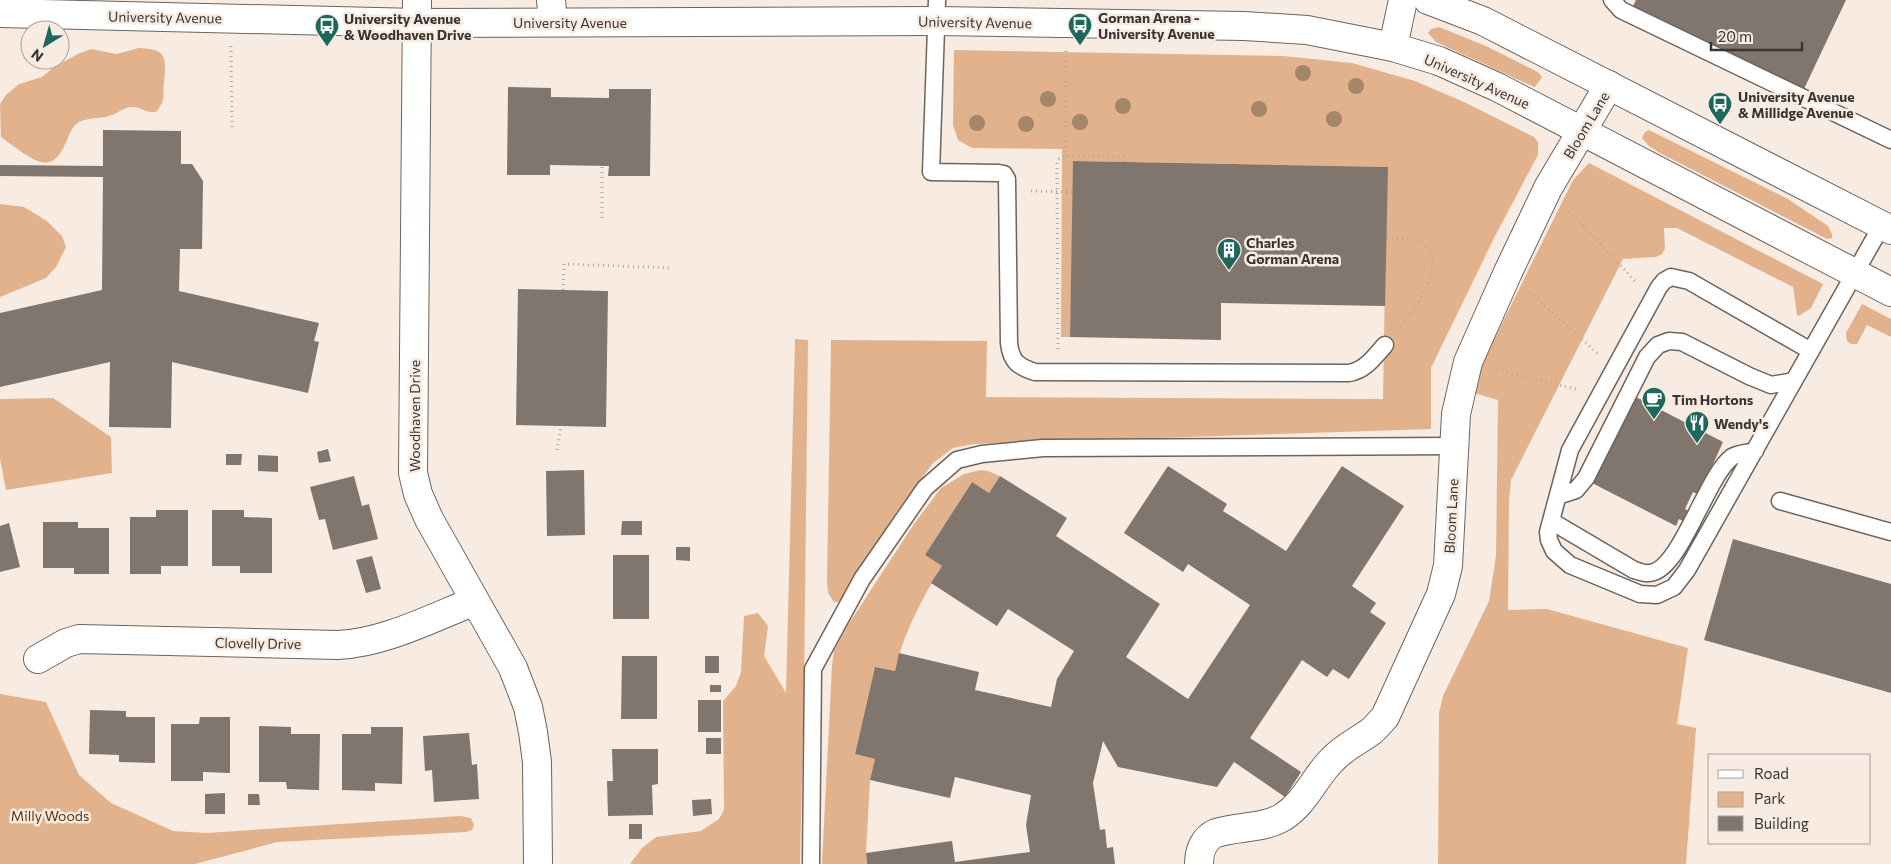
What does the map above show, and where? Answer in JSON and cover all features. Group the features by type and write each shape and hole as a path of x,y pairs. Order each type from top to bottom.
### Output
{"main road":[{"path":"1393,47 1403,0"},
{"path":"1428,0 1483,21 1887,227"},
{"name":"University Avenue","path":"0,13 231,18 417,11 937,10 1066,23 1244,26 1307,30 1393,47 1439,61 1497,87 1891,292"},
{"name":"Woodhaven Drive","path":"417,11 413,473 422,506 513,668 528,707 537,762 538,864"},
{"name":"Bloom Lane","path":"1199,864 1202,846 1208,838 1216,834 1268,823 1282,817 1297,806 1332,759 1344,748 1370,733 1385,717 1441,594 1448,566 1456,414 1468,362 1548,188 1609,85"},
{"name":"Clovelly Drive","path":"38,660 66,643 78,639 338,645 360,643 381,638 475,601"}],"lane":[{"path":"1612,0 1621,10 1891,140"},
{"path":"937,10 931,172 999,173 1004,174 1007,179 1010,352 1013,360 1021,367 1035,372 1349,373 1357,372 1366,366 1385,345"},
{"path":"1811,351 1689,281 1671,277 1664,282 1659,287 1570,450 1548,532 1554,551 1566,562 1640,594 1657,595 1674,587 1688,570 1855,274 1887,227"},
{"path":"1558,496 1576,490 1586,478 1647,358 1658,345 1669,341 1682,342 1771,385 1794,381"},
{"path":"811,864 813,669 862,579 925,488 957,460 982,454 1043,448 1454,446"},
{"path":"1551,521 1634,570 1648,574 1658,571 1668,561 1682,540 1718,473 1733,456 1754,451"},
{"path":"1780,501 1891,532"}],"path":[{"path":"231,18 232,128"},
{"path":"1066,23 1066,156"},
{"path":"1058,372 1057,163 1059,159 1066,156 1124,157 1124,162"},
{"path":"602,166 602,218"},
{"path":"1548,188 1653,300"},
{"path":"1008,190 1073,192"},
{"path":"1385,345 1419,301 1433,266 1432,255 1426,245 1410,240 1386,239"},
{"path":"563,290 564,264 673,268"},
{"path":"1508,272 1615,369"},
{"path":"1468,362 1601,394"},
{"path":"557,450 561,426"}],"green space":[{"path":"1439,27 1486,46 1538,72 1542,77 1535,87 1436,42 1428,33 1431,29"},
{"path":"139,48 155,50 163,56 165,67 163,97 162,104 156,112 130,107 109,116 79,122 72,130 58,156 48,162 35,160 1,137 0,104 6,95 19,84 42,77 50,70 70,70 70,58 91,49 116,54"},
{"path":"954,50 1283,56 1352,63 1415,81 1464,102 1534,137 1538,142 1538,155 1495,236 1431,368 1431,429 974,444 953,448 933,463 896,513 842,600 834,602 828,593 827,581 831,340 987,341 986,397 1383,399 1387,167 1074,161 1070,337 1061,337 1062,149 972,148 958,140 953,125"},
{"path":"1649,130 1788,199 1828,226 1832,238 1827,239 1660,153 1649,146 1642,138 1645,132"},
{"path":"1589,163 1823,284 1811,308 1799,316 1797,315 1793,287 1677,228 1664,228 1665,248 1662,254 1656,257 1623,259 1511,480 1509,501 1508,610 1547,609 1688,648 1677,724 1696,728 1686,864 1438,864 1439,713 1443,696 1489,601 1496,556 1498,400 1474,393 1474,380 1573,180"},
{"path":"0,204 24,207 47,221 62,236 66,247 56,267 46,278 0,297"},
{"path":"1862,304 1891,319 1891,337 1867,325 1857,344 1851,344 1847,341 1846,333"},
{"path":"795,339 808,340 800,864 630,864 642,848 656,837 701,831 719,819 724,810 723,701 736,686 741,672 744,616 758,613 768,626 764,656 786,693"},
{"path":"53,398 111,437 112,473 6,490 0,459 0,399"},
{"path":"981,470 1000,476 989,493 972,482 925,555 942,566 914,617 895,671 875,667 855,754 875,759 870,780 867,864 822,864 834,651 848,625 914,524 941,488 964,474"},
{"name":"Milly Woods","path":"0,694 46,702 79,775 111,803 173,831 207,833 460,816 471,818 474,825 472,830 466,832 277,842 195,864 0,864"}],"building":[{"path":"1636,0 1846,0 1804,89 1633,6"},
{"path":"508,87 551,88 551,97 609,98 609,89 651,89 650,176 608,176 609,166 550,165 550,175 507,175"},
{"path":"103,130 181,131 181,164 192,164 203,181 202,249 180,249 179,291 319,323 314,341 319,342 308,393 172,362 171,428 109,427 110,362 0,387 0,313 102,290 103,177 0,176 0,165 103,166"},
{"name":"Charles Gorman Arena","path":"1073,161 1388,167 1385,306 1221,303 1221,340 1070,337"},
{"path":"518,289 608,291 606,427 516,425"},
{"path":"1636,397 1723,442 1699,495 1693,492 1685,509 1690,512 1685,522 1679,519 1676,526 1592,483"},
{"path":"328,449 331,461 319,463 317,452"},
{"path":"226,454 242,454 241,465 226,465"},
{"path":"258,455 278,456 278,472 258,471"},
{"path":"1168,466 1227,504 1223,511 1286,551 1342,466 1404,506 1352,586 1376,603 1370,612 1386,623 1349,679 1333,669 1327,677 1302,660 1250,738 1301,772 1285,797 1234,762 1217,787 1118,767 1103,741 1093,783 1100,830 1105,829 1107,848 1113,847 1115,864 867,864 866,853 952,841 955,862 1030,852 1026,825 1031,795 955,777 950,798 870,780 875,759 855,754 875,667 895,671 899,653 979,672 975,690 1051,707 1057,679 1074,651 1008,609 997,626 931,583 942,566 925,555 972,482 989,493 1000,476 1067,518 1056,536 1160,604 1126,657 1188,699 1250,605 1188,564 1183,572 1124,533"},
{"path":"584,470 585,535 547,536 546,471"},
{"path":"354,476 362,506 369,504 378,539 333,550 325,519 319,520 310,487"},
{"path":"156,510 188,510 188,566 161,566 161,574 130,574 130,517 156,517"},
{"path":"212,510 244,510 244,517 272,518 272,573 240,573 240,566 212,566"},
{"path":"622,521 642,521 642,535 621,535"},
{"path":"43,522 78,522 78,528 109,528 109,574 74,574 74,568 43,568"},
{"path":"9,523 20,567 0,572 0,526"},
{"path":"1733,539 1891,584 1891,693 1704,640"},
{"path":"676,547 690,547 690,561 676,560"},
{"path":"613,555 649,555 649,619 613,619"},
{"path":"372,556 381,589 366,593 356,560"},
{"path":"622,656 657,656 657,719 621,719"},
{"path":"705,656 719,656 719,673 705,673"},
{"path":"710,685 721,685 721,692 710,692"},
{"path":"698,700 721,700 721,732 698,732"},
{"path":"90,710 126,711 126,717 155,717 155,763 119,762 119,755 89,754"},
{"path":"200,717 230,717 230,773 203,772 203,781 171,781 171,724 199,724"},
{"path":"259,726 291,727 291,734 320,734 319,790 287,789 286,782 259,782"},
{"path":"371,727 403,727 402,784 375,783 375,791 342,790 342,734 371,734"},
{"path":"469,733 472,765 477,764 479,799 434,802 432,770 425,771 423,736"},
{"path":"706,738 721,738 721,754 706,754"},
{"path":"612,749 658,749 658,784 652,785 653,815 608,816 607,781 613,781"},
{"path":"225,793 225,814 205,814 205,794"},
{"path":"248,794 259,794 260,805 248,805"},
{"path":"711,799 712,814 693,816 692,800"},
{"path":"629,824 642,824 642,839 629,839"}],"place":[{"name":"Gorman Arena - University Avenue","path":"1080,46"},
{"name":"University Avenue & Woodhaven Drive","path":"327,47"},
{"name":"University Avenue & Millidge Avenue","path":"1720,125"},
{"name":"Charles Gorman Arena","path":"1229,271"},
{"name":"Tim Hortons","path":"1654,420"},
{"name":"Wendy's","path":"1697,444"}]}
